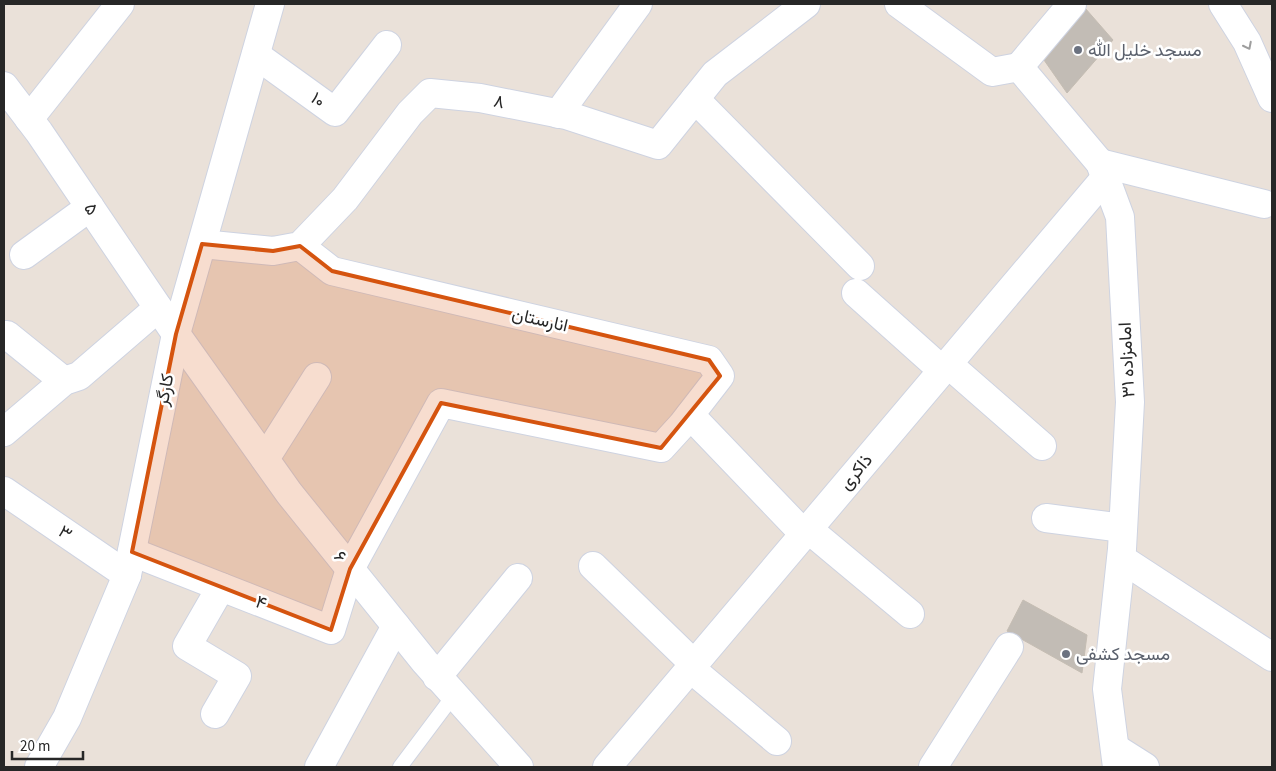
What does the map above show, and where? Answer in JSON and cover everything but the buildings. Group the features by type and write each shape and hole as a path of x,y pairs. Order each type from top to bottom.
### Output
{"street":[{"path":"29,118 120,4"},
{"name":"۸","path":"300,246 345,199 410,113 430,93 480,98 558,114 658,145 715,74 806,4"},
{"path":"899,4 992,72 1019,67 1072,4"},
{"path":"1223,4 1247,42 1272,98"},
{"name":"کارگر","path":"39,767 67,718 129,564 176,334 256,55 268,5"},
{"path":"558,114 635,5"},
{"name":"۱۰","path":"256,55 335,112 387,45"},
{"name":"امامزاده ۳۱","path":"1019,67 1103,170 1120,217 1130,402 1122,559 1107,689 1116,758"},
{"name":"۵","path":"4,86 29,118 176,334"},
{"path":"695,99 860,266"},
{"path":"1103,170 1264,204"},
{"name":"ذاکری","path":"607,767 945,367 1103,170"},
{"path":"24,255 90,207"},
{"path":"202,244 273,251 300,246"},
{"name":"انارستان","path":"300,246 332,270 709,360 720,376 686,420"},
{"path":"856,293 1042,446"},
{"path":"4,432 64,381 79,376 158,308"},
{"name":"۶","path":"176,334 289,493 446,686 519,767"},
{"path":"7,335 64,381"},
{"path":"264,459 316,377"},
{"path":"350,569 441,403 661,448 686,420 806,532 910,614"},
{"name":"۳","path":"4,491 129,564"},
{"path":"1046,518 1124,528"},
{"path":"1122,559 1272,657"},
{"name":"۴","path":"129,564 221,587 331,630 350,569"},
{"path":"593,566 692,666 777,741"},
{"path":"446,686 518,578"},
{"path":"215,714 237,676 188,646 221,587"},
{"path":"319,767 396,626"},
{"path":"933,767 1009,647"},
{"path":"1116,758 1146,767"}],"lane":[{"path":"400,767 446,686"}],"highlighted area":[{"path":"202,244 273,251 300,246 332,271 709,360 720,376 661,448 441,403 350,569 331,630 132,552 176,334"}],"place":[{"name":"مسجد خلیل الله","path":"1078,50"},
{"name":"مسجد کشفی","path":"1066,654"}]}
